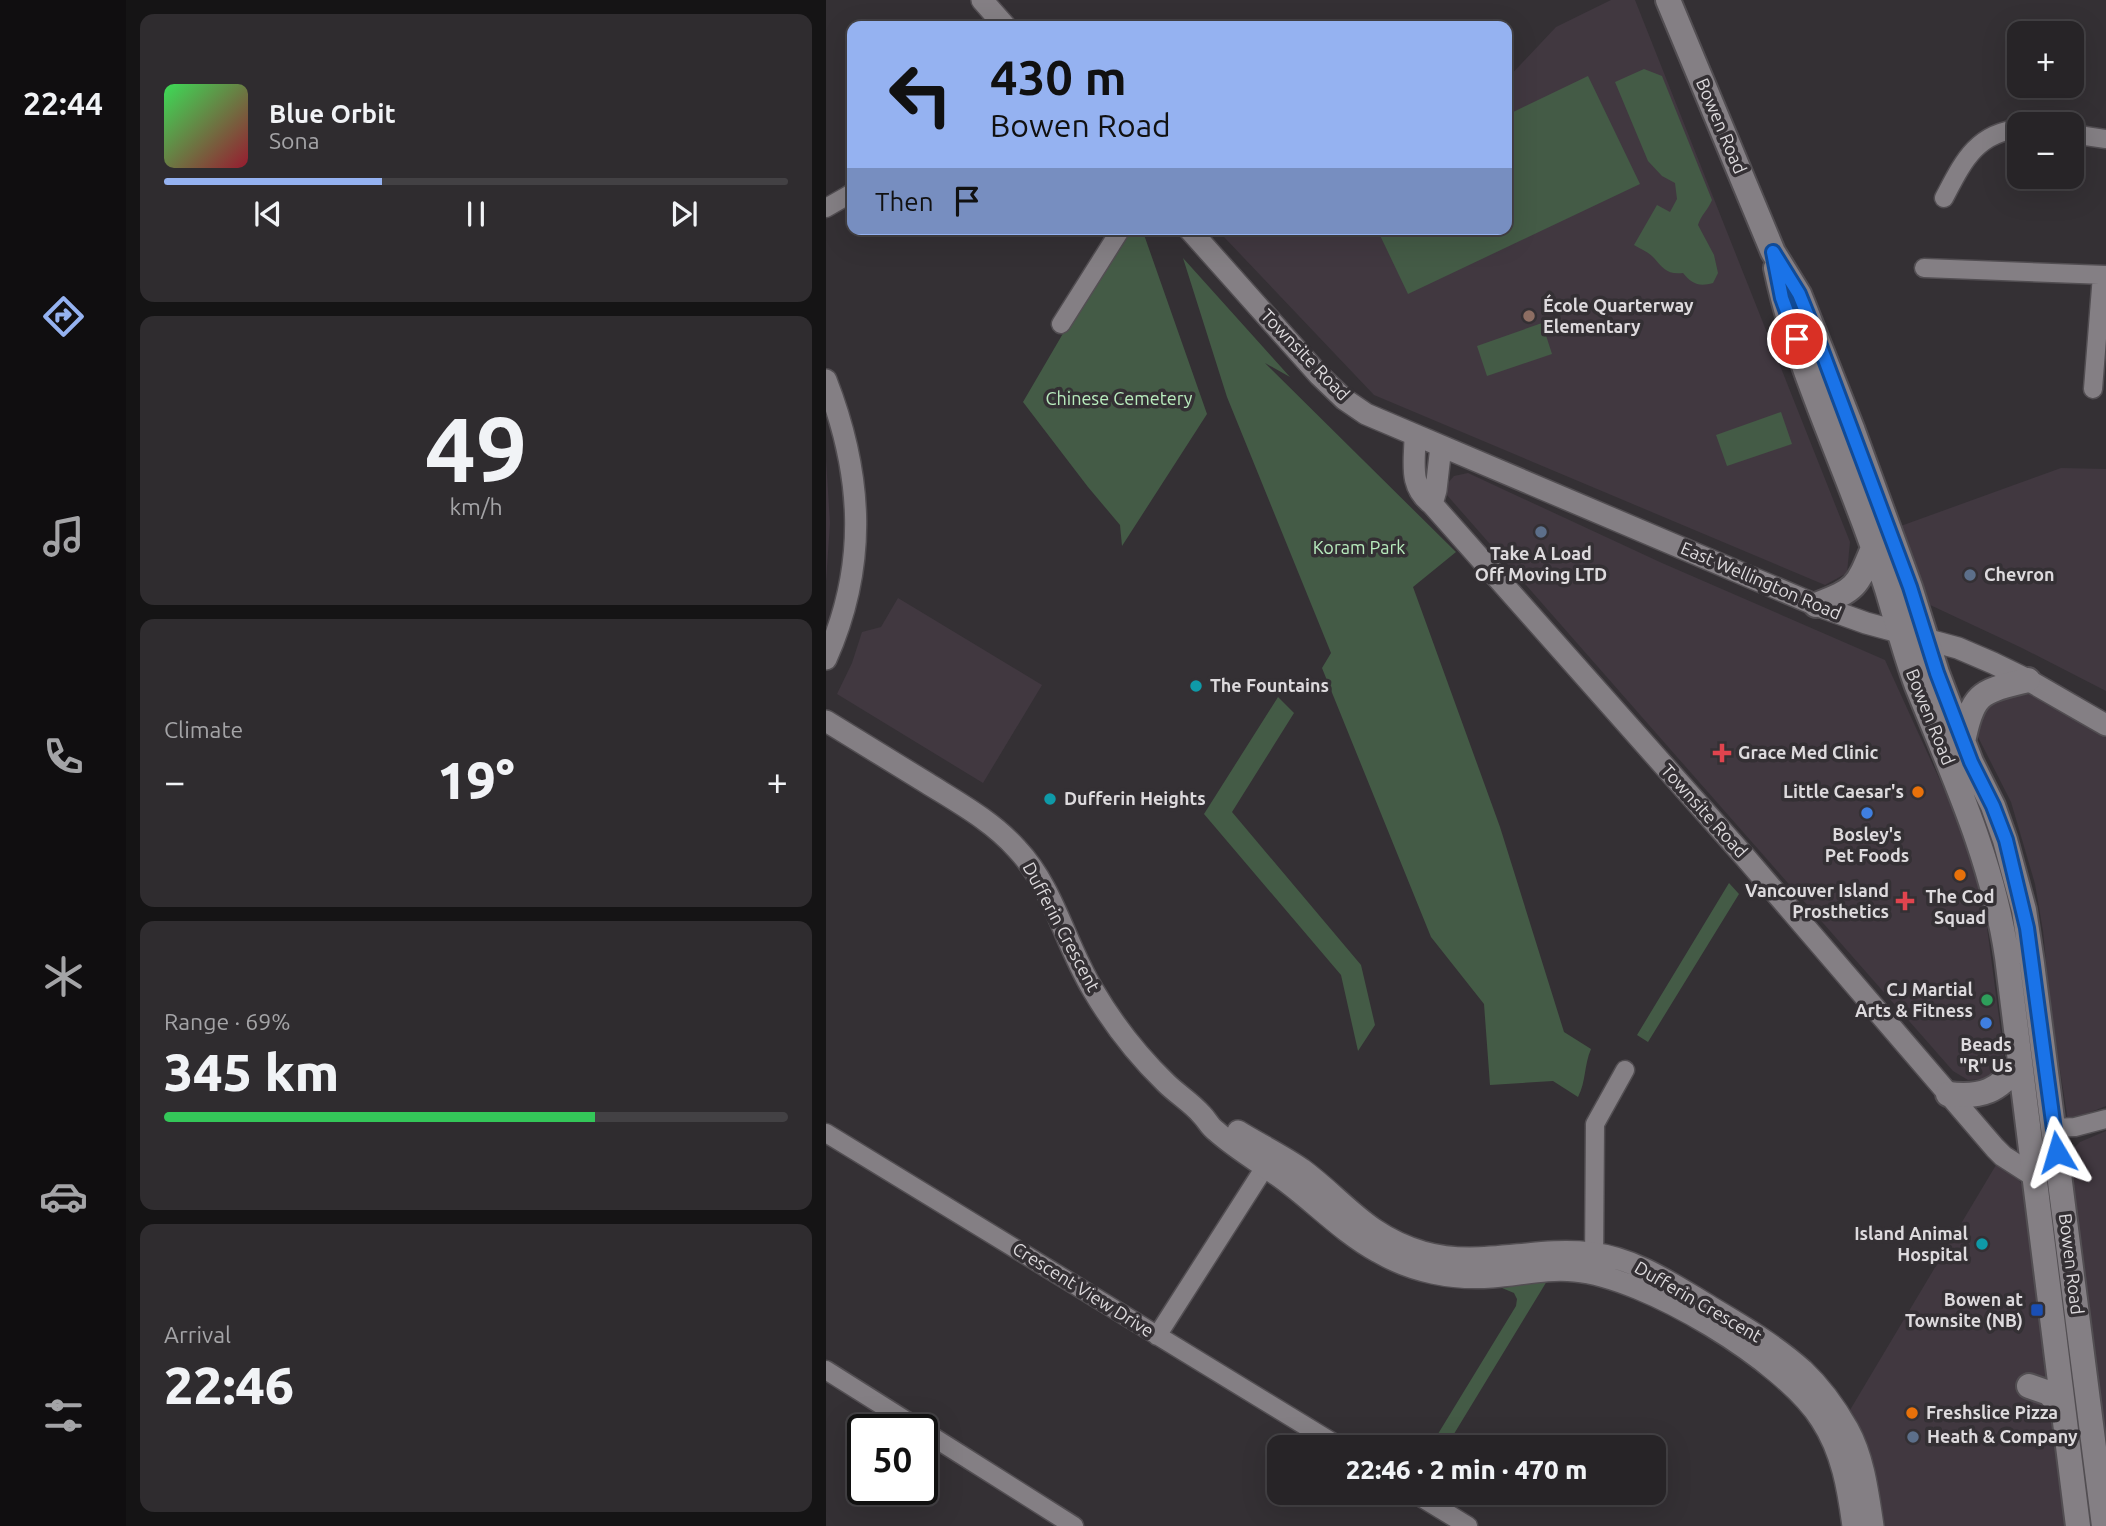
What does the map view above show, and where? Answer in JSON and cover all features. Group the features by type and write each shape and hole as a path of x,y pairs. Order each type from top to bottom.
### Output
{"main road":[{"name":"Bowen Road","path":"1668,0 1773,252 1799,294 1825,358 1963,742 2000,823 2020,893 2029,940 2104,1526"},
{"name":"Bowen Road","path":"1773,252 1782,298 1832,444 1872,548 1908,663 1967,807 1989,872 2002,923 2078,1526"},
{"path":"1816,604 1846,593 1854,587 1872,548"},
{"path":"1963,742 1969,712 1982,695 2028,680"},
{"path":"2013,1010 2029,1046 2038,1109 2043,1123 2054,1128"},
{"path":"1948,1094 1975,1095 1989,1092 2007,1080 2020,1064"},
{"path":"2034,1176 2047,1186 2051,1197 2058,1250 2075,1297"}],"street":[{"path":"982,0 1001,21"},
{"path":"1944,198 1962,164 1989,136 2007,130"},
{"path":"2084,136 2106,139"},
{"path":"826,208 847,196"},
{"path":"1061,324 1117,235"},
{"name":"Townsite Road","path":"1194,235 1318,375 1344,399 1366,414 1415,436 1414,480 1420,495 1432,504 1745,857 2003,1156 2034,1176"},
{"path":"1924,268 2104,275 2094,389"},
{"path":"826,380 847,445 856,515 855,549 849,591 841,624 826,659"},
{"name":"East Wellington Road","path":"1415,436 1816,604 1866,623 1958,648 2028,680 2106,725"},
{"path":"1432,504 1441,446"},
{"name":"Dufferin Crescent","path":"826,721 979,815 1015,846 1043,886 1080,966 1108,1014 1150,1066 1201,1114 1220,1121 1270,1160 1300,1167 1361,1221 1397,1243 1425,1252 1469,1259 1551,1251 1594,1263 1634,1265 1672,1283 1763,1339 1821,1389 1850,1431 1866,1483 1872,1526"},
{"path":"1594,1263 1595,1124 1625,1070"},
{"path":"2054,1128 2075,1127 2106,1119"},
{"name":"Crescent View Drive","path":"826,1133 1320,1435"},
{"path":"1157,1336 1270,1160"},
{"name":"Dufferin Crescent","path":"1594,1263 1747,1351 1791,1384 1814,1410 1832,1441 1846,1482 1853,1526"},
{"path":"826,1370 896,1414"},
{"path":"938,1440 1074,1526"},
{"path":"1429,1505 1449,1521 1468,1526"}],"shaded area":[{"name":"École Quarterway Elementary","path":"1611,0 1635,0 1850,542 1847,573 1825,585 1374,395 1224,237 1512,235 1512,74 1556,27"},
{"path":"826,459 830,523 826,582"},
{"path":"2061,468 2106,469 2106,691 1928,604 1898,527"},
{"path":"1468,473 1662,563 1885,660 1958,820 1983,897 2004,1055 1996,1071 1983,1079 1968,1080 1953,1071 1446,494 1447,484 1454,476"},
{"path":"898,598 1042,685 983,783 837,694 852,663 862,632 881,627"},
{"path":"2021,685 2106,730 2106,1106 2068,1121 2035,884 2011,802 1975,731 1982,714 2001,691"},
{"path":"2106,1131 2106,1465 2068,1158 2080,1142"},
{"path":"1996,1165 2019,1180 2025,1191 2068,1526 1883,1526 1871,1459 1850,1410"}],"green space":[{"path":"1644,69 1662,76 1712,200 1698,225 1714,255 1718,273 1713,283 1696,284 1683,273 1669,272 1650,254 1634,245 1657,205 1670,212 1677,199 1675,183 1662,176 1648,161 1615,82"},
{"path":"1588,76 1640,184 1408,294 1380,235 1512,235 1512,113"},
{"name":"Chinese Cemetery","path":"1120,235 1144,235 1207,414 1122,546 1120,525 1023,402"},
{"name":"Koram Park","path":"1183,258 1290,377 1265,363 1456,552 1413,587 1500,827 1564,1032 1591,1049 1578,1097 1553,1081 1490,1085 1484,1004 1431,937 1322,668 1331,653 1227,397"},
{"path":"1542,323 1552,354 1487,376 1477,346"},
{"path":"1781,412 1792,444 1727,466 1716,435"},
{"path":"1278,697 1294,713 1232,812 1361,965 1375,1025 1358,1051 1341,975 1204,814"},
{"path":"1729,883 1739,894 1648,1042 1637,1035"},
{"path":"1547,1281 1453,1435 1437,1435 1516,1306 1514,1293 1502,1288"}],"place":[{"name":"École Quarterway Elementary","path":"1529,316"},
{"name":"Take A Load Off Moving LTD","path":"1541,532"},
{"name":"Chevron","path":"1970,575"},
{"name":"The Fountains","path":"1196,686"},
{"name":"Grace Med Clinic","path":"1722,753"},
{"name":"Little Caesar's","path":"1918,792"},
{"name":"Dufferin Heights","path":"1050,799"},
{"name":"Bosley's Pet Foods","path":"1867,813"},
{"name":"The Cod Squad","path":"1960,875"},
{"name":"Vancouver Island Prosthetics","path":"1905,901"},
{"name":"CJ Martial Arts & Fitness","path":"1987,1000"},
{"name":"Beads \"R\" Us","path":"1986,1023"},
{"name":"Island Animal Hospital","path":"1982,1244"},
{"name":"Bowen at Townsite (NB)","path":"2037,1310"},
{"name":"Freshslice Pizza","path":"1912,1413"},
{"name":"Heath & Company","path":"1913,1437"}],"route":[{"path":"1797,339 1782,298 1773,252 1799,294 1820,346 1910,587 1937,673 1971,762 2006,840 2027,928 2057,1152"}]}
